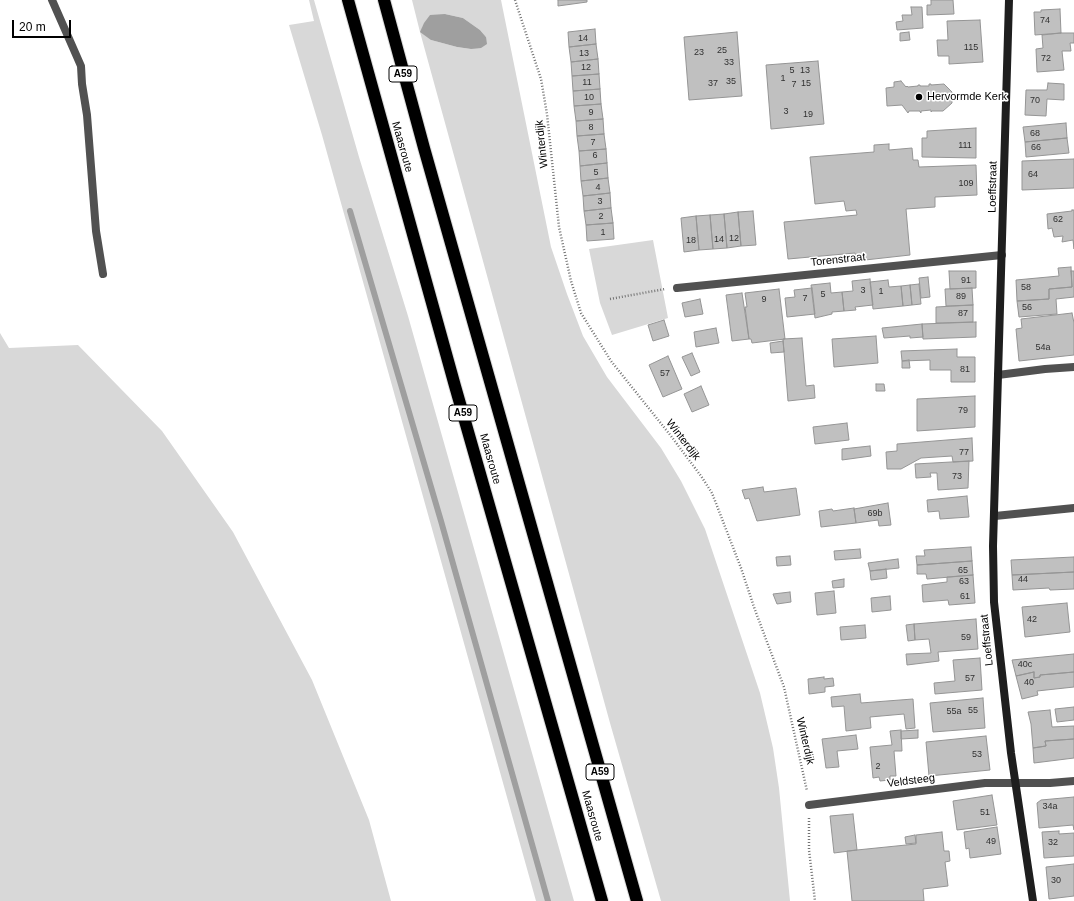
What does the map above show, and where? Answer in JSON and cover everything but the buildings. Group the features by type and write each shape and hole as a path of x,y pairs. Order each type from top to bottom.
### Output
{"highway":[{"name":"Maasroute","path":"348,0 455,386 602,901"},
{"name":"Maasroute","path":"384,0 426,156 637,901"}],"main road":[{"name":"Loeffstraat","path":"1009,0 993,546 994,602 1015,783 1033,901"}],"street":[{"path":"52,0 81,66 87,115 96,231 103,274"},
{"name":"Torenstraat","path":"677,288 1002,255"},
{"path":"998,375 1074,367"},
{"path":"995,516 1074,508"},
{"name":"Veldsteeg","path":"809,805 985,783 1050,783 1074,781"}],"path":[{"name":"Winterdijk","path":"515,0 541,79 547,114 559,227 571,281 581,313 611,361 671,436 712,493 742,568 752,603 784,687 803,770 809,805 809,850 815,901"},
{"path":"610,299 677,288"}],"shaded area":[{"path":"309,0 314,0 359,157 408,316 574,901 536,901 322,135 289,25 314,21"},
{"path":"412,0 501,0 551,247 567,294 583,336 607,377 661,448 681,481 705,529 760,693 773,748 779,788 790,901 661,901 610,723","holes":["445,14 463,18 480,30 486,37 471,49 431,40"]},
{"path":"445,14 463,18 480,30 486,37 487,44 481,48 471,49 457,47 431,40 420,32 430,15"},
{"path":"653,240 668,318 612,335 600,303 589,249"},
{"path":"0,333 9,348 78,345 162,431 233,532 312,680 369,820 391,901 0,901"}],"waterway":[{"path":"350,211 441,521 548,901"}],"place":[{"name":"Hervormde Kerk","path":"919,97"}]}
